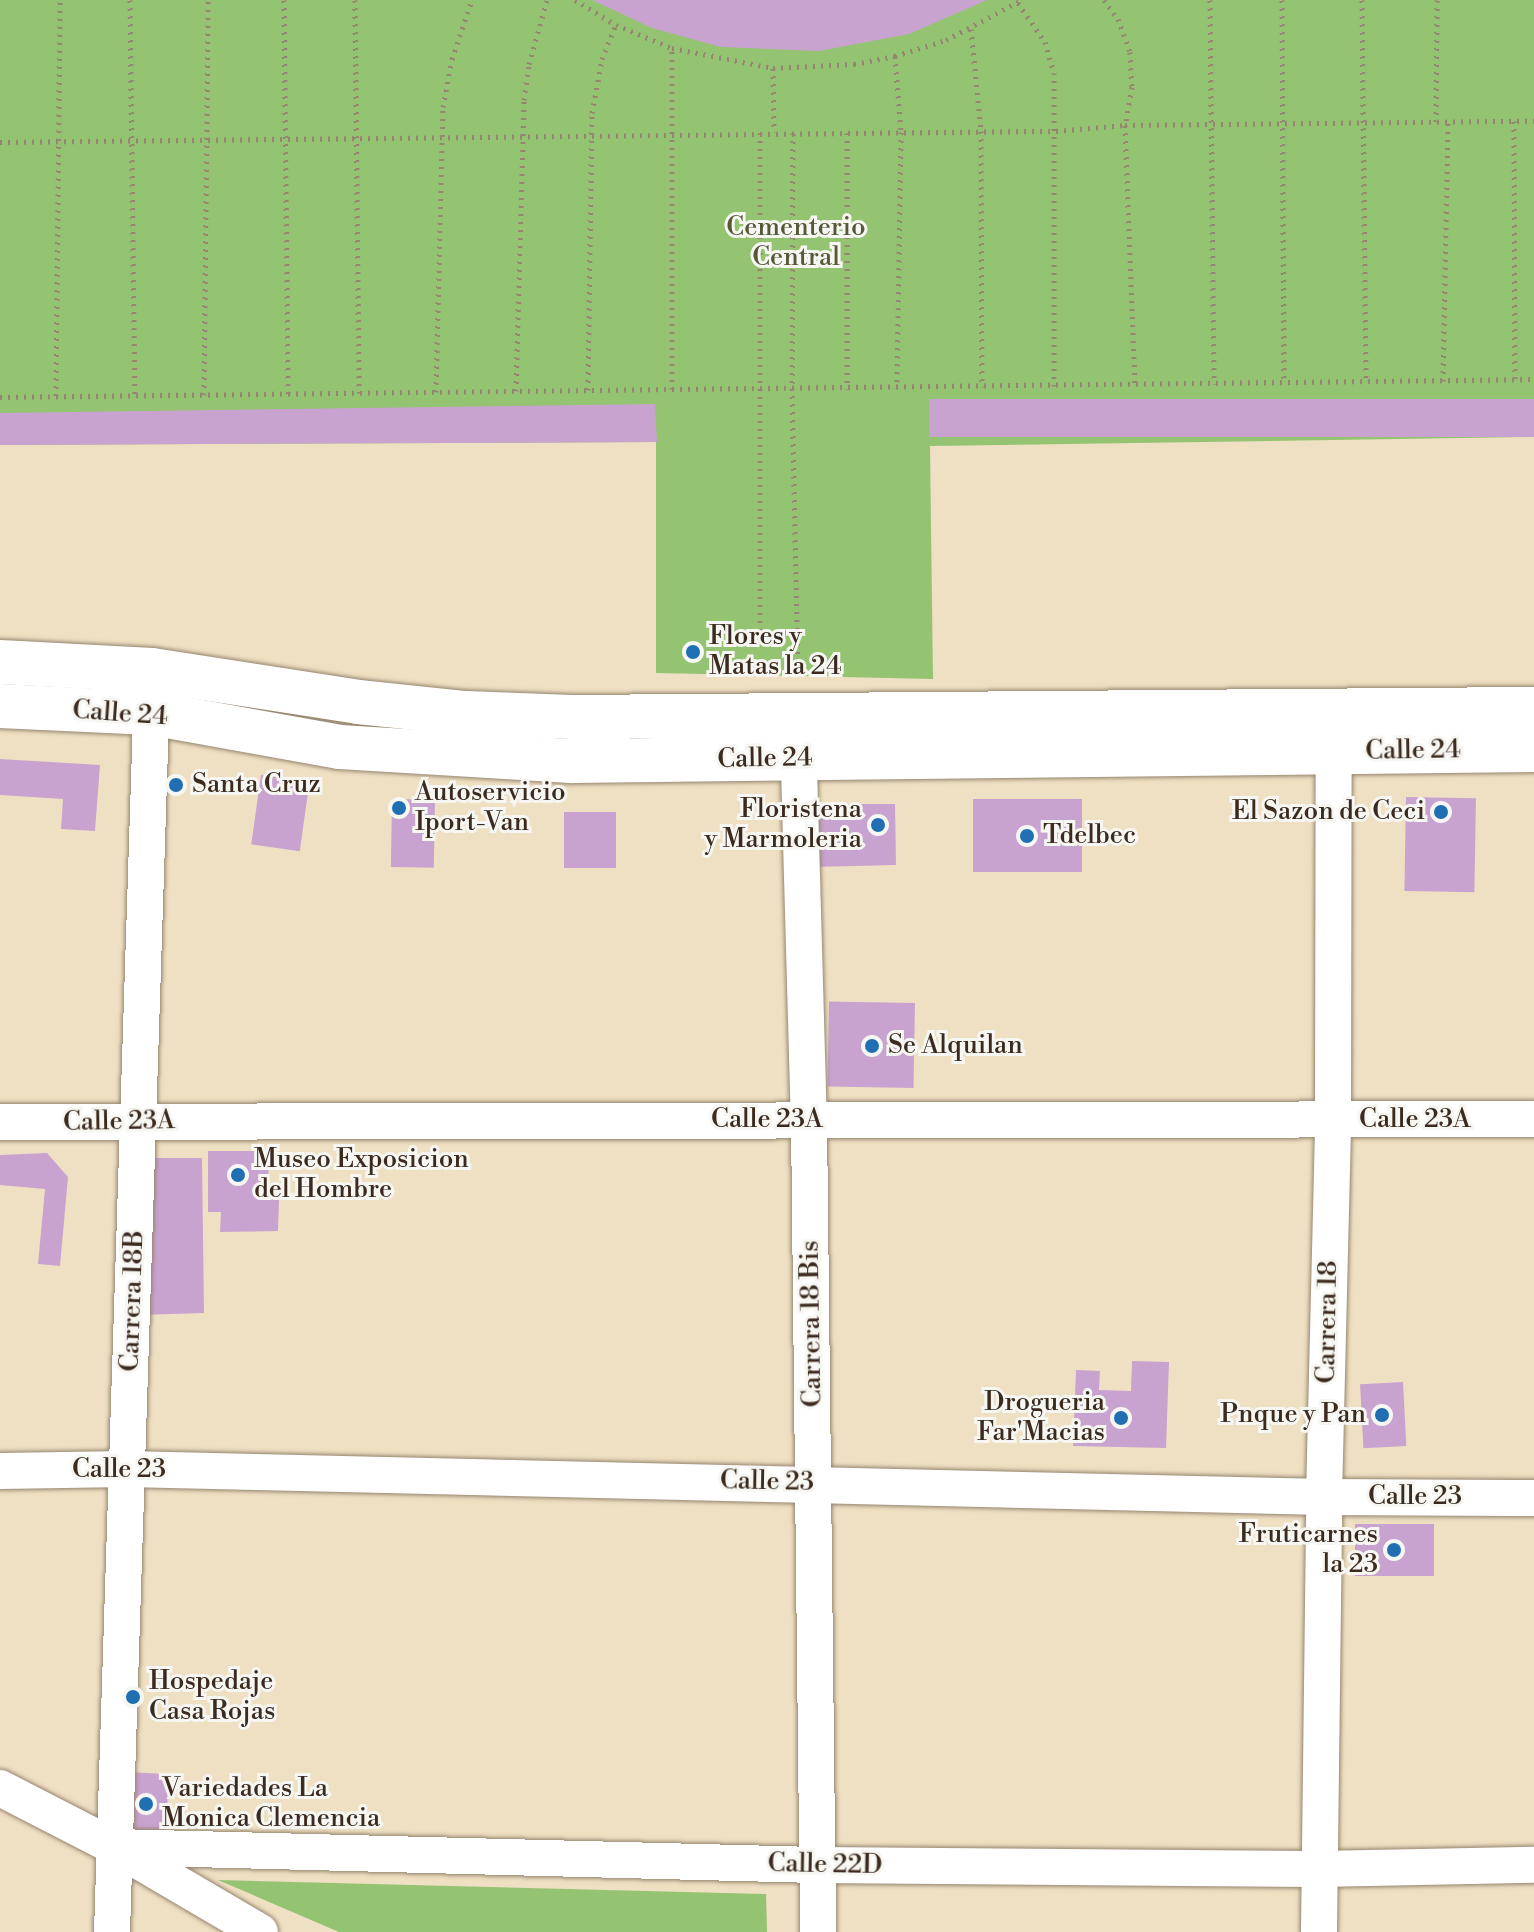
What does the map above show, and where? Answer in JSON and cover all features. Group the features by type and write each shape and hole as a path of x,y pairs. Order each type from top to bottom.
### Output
{"street":[{"name":"Calle 24","path":"0,662 152,670 358,702 465,713 572,717 798,696 1334,732 1534,750"},
{"name":"Carrera 18B","path":"112,1932 152,670"},
{"name":"Carrera 18 Bis","path":"798,696 797,758 809,1120 818,1932"},
{"name":"Calle 24","path":"0,706 151,713 340,747 572,761 797,758 1334,732 1534,709"},
{"name":"Carrera 18","path":"1319,1932 1324,1497 1333,1120 1334,732"},
{"name":"Calle 23A","path":"0,1122 1534,1119"},
{"name":"Calle 23","path":"0,1471 127,1469 1324,1497 1534,1498"},
{"path":"0,1788 115,1847 260,1932"},
{"name":"Calle 22D","path":"115,1847 817,1865 1318,1869 1534,1865"}],"path":[{"path":"56,396 60,0"},
{"path":"130,0 135,396"},
{"path":"204,395 208,0"},
{"path":"284,0 288,394"},
{"path":"355,0 359,393"},
{"path":"436,392 441,137 452,59 472,0"},
{"path":"516,391 522,135 529,64 547,0"},
{"path":"575,0 616,25 672,48 773,68 854,64 895,56 971,29 1020,1 1045,42 1054,73 1054,386"},
{"path":"1104,0 1118,19 1130,52 1132,87 1125,125 1135,385"},
{"path":"1210,0 1214,384"},
{"path":"1282,0 1284,383"},
{"path":"1362,0 1366,382"},
{"path":"1436,122 1437,0"},
{"path":"588,390 591,135 597,81 616,25"},
{"path":"971,29 981,131 982,387"},
{"path":"672,48 672,389"},
{"path":"895,56 901,132 897,388"},
{"path":"773,68 774,132"},
{"path":"1514,121 1515,380"},
{"path":"0,142 1056,131 1125,125 1534,121"},
{"path":"1443,381 1448,122"},
{"path":"793,132 792,388 798,696"},
{"path":"760,133 760,632 797,633"},
{"path":"847,133 847,389"},
{"path":"0,397 1534,379"}],"green space":[{"name":"Cementerio Central","path":"0,0 1534,0 1534,437 930,446 933,679 656,673 656,442 0,445"},
{"path":"218,1880 766,1894 767,1932 339,1932"}],"building":[{"path":"592,0 987,0 909,34 819,51 721,47 652,28"},
{"path":"929,399 1534,399 1534,437 929,437"},
{"path":"655,404 657,442 0,445 0,413"},
{"path":"0,759 100,765 95,831 61,829 63,799 0,795"},
{"path":"261,775 310,782 300,851 251,844"},
{"path":"1406,797 1476,798 1474,892 1404,891"},
{"path":"392,799 435,800 434,868 391,867"},
{"name":"Tdelbec","path":"973,799 1082,799 1082,872 973,872"},
{"path":"843,804 895,804 896,865 814,867 814,826 828,811"},
{"path":"564,812 616,812 616,868 564,868"},
{"name":"Se Alquilan","path":"829,1001 915,1003 914,1088 828,1086"},
{"name":"Museo Exposicion del Hombre","path":"208,1151 268,1151 269,1199 279,1200 278,1231 220,1232 221,1212 208,1212"},
{"path":"47,1153 68,1177 60,1266 38,1264 45,1189 0,1185 0,1155"},
{"path":"150,1158 202,1158 204,1313 139,1315"},
{"name":"Drogueria Far'Macias","path":"1132,1361 1169,1362 1166,1448 1073,1446 1076,1370 1100,1371 1099,1390 1131,1391"},
{"name":"Pnque y Pan","path":"1403,1382 1406,1446 1363,1448 1360,1384"},
{"name":"Fruticarnes la 23","path":"1355,1524 1434,1524 1434,1576 1355,1576"},
{"name":"Variedades La Monica Clemencia","path":"128,1772 169,1774 166,1837 125,1835"}],"place":[{"name":"Flores y Matas la 24","path":"693,652"},
{"name":"Santa Cruz","path":"176,785"},
{"name":"Autoservicio Iport-Van","path":"399,808"},
{"name":"El Sazon de Ceci","path":"1441,812"},
{"name":"Floristena y Marmoleria","path":"878,825"},
{"name":"Tdelbec","path":"1027,836"},
{"name":"Se Alquilan","path":"872,1046"},
{"name":"Museo Exposicion del Hombre","path":"238,1175"},
{"name":"Pnque y Pan","path":"1382,1415"},
{"name":"Drogueria Far'Macias","path":"1121,1418"},
{"name":"Fruticarnes la 23","path":"1394,1550"},
{"name":"Hospedaje Casa Rojas","path":"133,1697"},
{"name":"Variedades La Monica Clemencia","path":"146,1804"}]}
